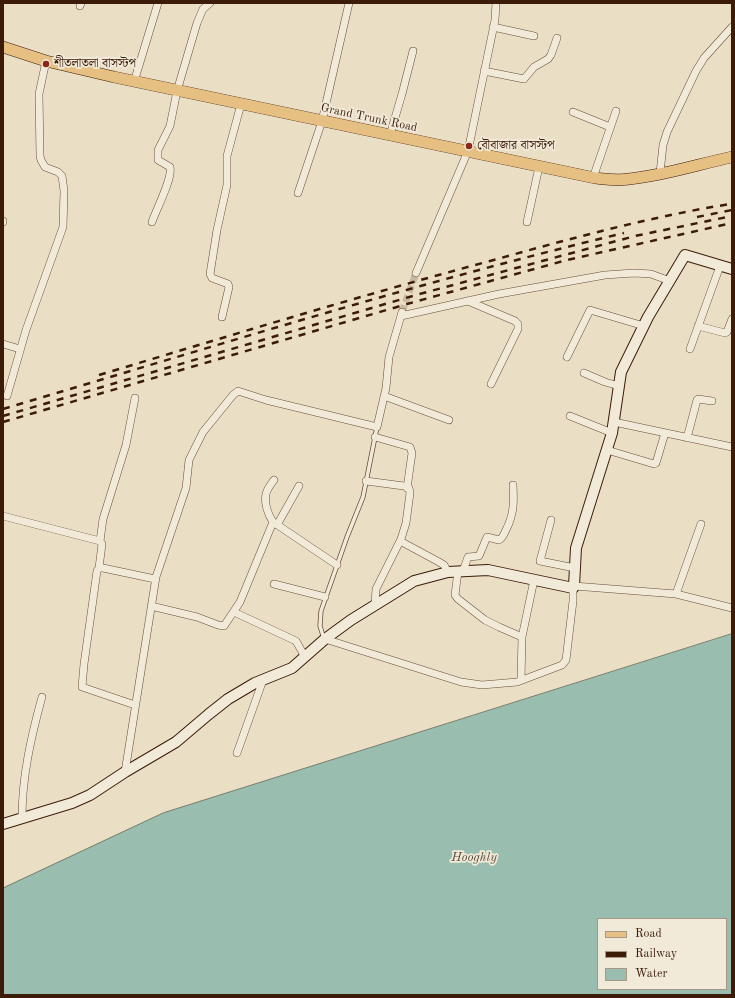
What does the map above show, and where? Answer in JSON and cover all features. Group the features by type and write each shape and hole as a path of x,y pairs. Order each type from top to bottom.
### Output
{"main road":[{"name":"Grand Trunk Road","path":"3,48 46,61 134,82 593,178 628,180 732,157"}],"street":[{"path":"134,82 158,3"},
{"path":"152,222 168,182 171,170 170,167 160,161 157,154 159,146 170,126 177,91 197,23 204,9 210,3"},
{"path":"298,193 322,121 349,3"},
{"path":"416,273 468,151 493,27 496,3"},
{"path":"493,27 534,36"},
{"path":"660,174 663,144 667,132 696,71 704,58 731,31"},
{"path":"484,71 524,79 534,67 548,59 557,38"},
{"path":"390,135 413,51"},
{"path":"7,396 20,349 63,227 64,191 62,176 58,172 45,167 40,156 39,94 46,61"},
{"path":"222,317 229,287 228,284 212,278 210,274 217,230 227,185 227,156 241,104"},
{"path":"593,178 616,110"},
{"path":"573,112 610,127"},
{"path":"527,222 538,167"},
{"path":"325,639 461,682 482,685 517,682 562,665 566,660 573,602 576,548 612,433 621,372 644,326 685,255 732,269"},
{"path":"690,349 720,266"},
{"path":"125,772 155,579 186,488 190,458 201,435 236,393 241,391 266,400 377,427 384,396 389,357 401,314 499,294 619,273 651,274 670,281"},
{"path":"468,301 518,324 518,329 491,384"},
{"path":"567,357 590,310 644,326"},
{"path":"698,326 725,333 730,330 732,319"},
{"path":"3,344 20,349"},
{"path":"584,373 619,386"},
{"path":"384,396 449,420"},
{"path":"135,398 126,445 103,519 100,541 102,544 99,568 97,571 82,687 135,705"},
{"path":"687,438 697,400 712,401"},
{"path":"570,416 612,433"},
{"path":"614,422 732,448"},
{"path":"607,450 654,464 656,463 665,433"},
{"path":"375,437 410,447 412,449 407,488 410,493 406,523 400,542 376,589 375,604"},
{"path":"274,480 266,495 267,508 270,518 337,566"},
{"path":"366,481 407,488"},
{"path":"514,485 513,511 502,538 499,540 487,537 480,556 469,556 456,572 456,595 458,599 485,620 522,637"},
{"path":"151,606 197,617 221,626 226,624 243,597 275,523 299,486"},
{"path":"3,516 100,541"},
{"path":"551,520 540,561 575,568"},
{"path":"676,594 702,524"},
{"path":"400,542 456,572"},
{"path":"99,568 155,579"},
{"path":"3,824 82,799 176,742 222,704 263,680 287,671 325,639 375,604 414,581 456,572 488,570 573,587 676,594 732,608"},
{"path":"521,680 522,637 534,580"},
{"path":"274,584 326,597"},
{"path":"234,612 296,641 305,657"},
{"path":"237,753 263,680"},
{"path":"22,818 25,771 42,697"}],"lane":[{"path":"325,639 320,626 320,619 326,597 363,497 377,427"}],"water":[{"name":"Hooghly","path":"732,634 732,995 3,995 3,888 163,813"}],"tunnel":[{"path":"402,312 416,273"}],"railway":[{"path":"99,375 441,274 609,229 669,215 730,204"},
{"path":"697,217 732,210"},
{"path":"3,416 416,295 635,236 732,216"},
{"path":"3,422 414,302 567,260 732,223"},
{"path":"3,409 390,295 546,252 624,233"}],"place":[{"name":"শীতলাতলা বাসস্টপ","path":"46,64"},
{"name":"বৌবাজার বাসস্টপ","path":"469,146"}]}
